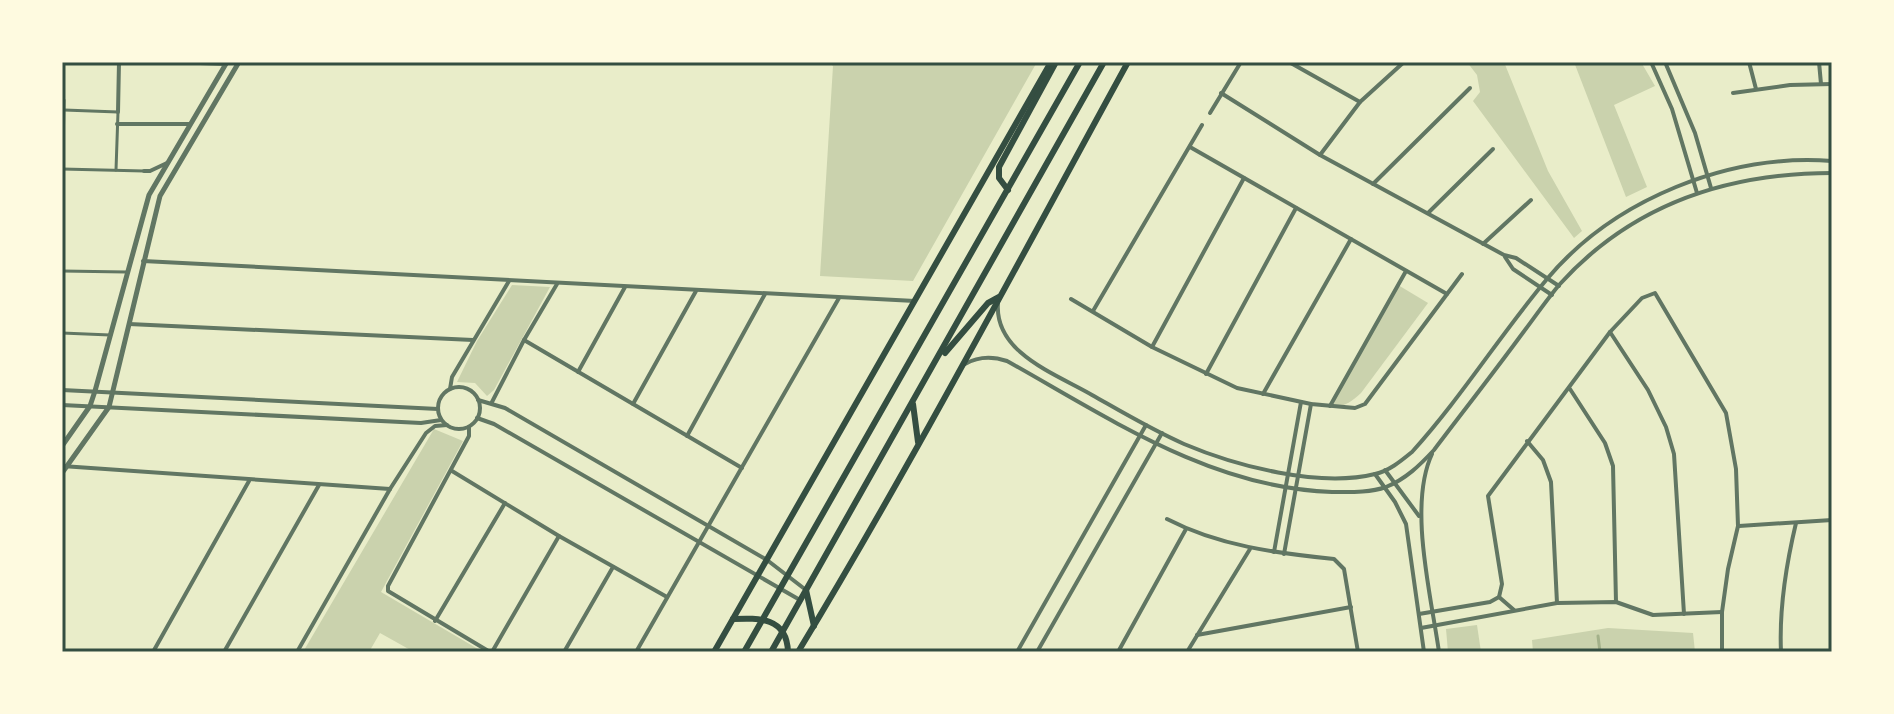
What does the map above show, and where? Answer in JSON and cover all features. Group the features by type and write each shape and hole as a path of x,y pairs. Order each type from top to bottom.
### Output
{"main road":[{"path":"1008,190 999,178 999,167 1054,62"},
{"path":"714,652 1054,62"},
{"path":"744,652 1080,62"},
{"path":"771,652 1104,62"},
{"path":"798,652 965,364 1128,62"},
{"path":"937,361 988,303 999,297"},
{"path":"913,404 918,442"},
{"path":"806,590 814,626"},
{"path":"733,619 764,618 782,633 788,644 788,652"}],"street":[{"path":"116,170 119,62"},
{"path":"62,446 90,406 149,195 226,63 174,62"},
{"path":"64,469 109,407 155,211 165,186 239,62"},
{"path":"1210,113 1241,62"},
{"path":"1289,62 1360,102"},
{"path":"1320,155 1360,102 1404,62"},
{"path":"1651,62 1672,109 1697,193"},
{"path":"1665,62 1685,105 1711,188"},
{"path":"1749,62 1756,89"},
{"path":"1819,62 1821,84"},
{"path":"1733,93 1832,84"},
{"path":"1373,184 1470,88"},
{"path":"1221,93 1320,155 1483,244 1516,258 1559,286"},
{"path":"62,100 62,202"},
{"path":"64,110 118,112"},
{"path":"117,124 190,124"},
{"path":"1093,311 1202,125"},
{"path":"1190,147 1447,294"},
{"path":"1428,213 1493,149"},
{"path":"999,297 998,319 1002,332 1018,351 1162,433 1234,462 1298,475 1335,477 1375,474 1405,458 1423,440 1548,278 1612,221 1657,196 1708,176 1774,163 1832,161"},
{"path":"63,169 150,171 167,163"},
{"path":"965,364 974,359 998,358 1156,444 1224,472 1295,489 1339,492 1384,487 1419,466 1434,450 1559,286 1624,230 1662,208 1711,188 1762,177 1832,173"},
{"path":"1152,347 1244,178"},
{"path":"1483,244 1531,200"},
{"path":"1206,374 1296,208"},
{"path":"1262,394 1351,239"},
{"path":"1504,255 1513,269 1552,295"},
{"path":"143,261 915,301"},
{"path":"62,271 128,272"},
{"path":"1330,406 1406,271"},
{"path":"1071,299 1152,347 1206,374 1262,394 1311,404 1355,408 1365,404 1462,274"},
{"path":"450,389 452,377 509,281"},
{"path":"492,402 557,284"},
{"path":"578,372 625,287"},
{"path":"633,404 696,291"},
{"path":"1419,614 1490,602 1499,597 1502,584 1488,496 1610,332 1642,298 1655,293 1726,413 1736,469 1738,526 1722,612 1722,652"},
{"path":"687,436 765,294"},
{"path":"636,652 839,298"},
{"path":"129,324 473,340"},
{"path":"1610,332 1648,390 1666,427 1674,454 1684,614"},
{"path":"62,333 110,335"},
{"path":"524,340 742,468"},
{"path":"1033,375 1038,364"},
{"path":"450,389 470,390 478,400 480,410 469,427 454,429 441,420 439,401 450,389"},
{"path":"1570,389 1605,443 1613,466 1616,602"},
{"path":"62,390 438,409"},
{"path":"478,400 492,402 767,560 806,590"},
{"path":"1274,552 1301,402"},
{"path":"1284,554 1311,404"},
{"path":"62,405 421,423 441,420"},
{"path":"477,418 494,424 800,600"},
{"path":"297,652 390,489 426,433 435,426 447,425"},
{"path":"1017,652 1146,425"},
{"path":"469,427 469,436 452,471 388,586 390,594 491,652 559,536"},
{"path":"1037,652 1162,433"},
{"path":"1527,441 1543,460 1551,482 1557,603"},
{"path":"1292,450 1302,452"},
{"path":"1434,450 1423,475 1420,517 1439,652"},
{"path":"64,469 390,489"},
{"path":"1385,470 1420,517"},
{"path":"452,471 668,597"},
{"path":"1375,474 1401,511 1406,524 1424,652"},
{"path":"153,652 249,481"},
{"path":"224,652 319,485"},
{"path":"435,621 505,503"},
{"path":"1282,509 1292,510"},
{"path":"1167,519 1186,529 1250,549 1334,559 1340,563 1344,569 1358,652"},
{"path":"1738,526 1832,520"},
{"path":"1781,652 1781,605 1796,523"},
{"path":"1118,652 1186,529"},
{"path":"1187,652 1250,549"},
{"path":"564,652 613,567"},
{"path":"1499,597 1516,611"},
{"path":"1421,628 1557,603 1616,602 1653,615 1722,612"},
{"path":"1197,635 1351,607"},
{"path":"1459,608 1461,621"}],"green space":[{"path":"828,62 1037,62 913,281 820,276 833,66"},
{"path":"1467,62 1504,62 1548,171 1582,231 1574,238 1473,101 1480,92 1477,75"},
{"path":"1574,62 1641,62 1655,86 1614,105 1647,187 1626,197"},
{"path":"512,285 550,287 494,390 487,396 475,383 457,382 477,341"},
{"path":"1398,285 1428,303 1361,393 1340,406 1330,406"},
{"path":"434,429 463,441 381,592 483,652 414,652 380,633 369,652 303,652"},
{"path":"1477,625 1481,652 1448,652 1446,629"},
{"path":"1608,628 1693,633 1695,652 1533,652 1532,640"}],"waterway":[{"path":"1598,636 1600,652"}]}
